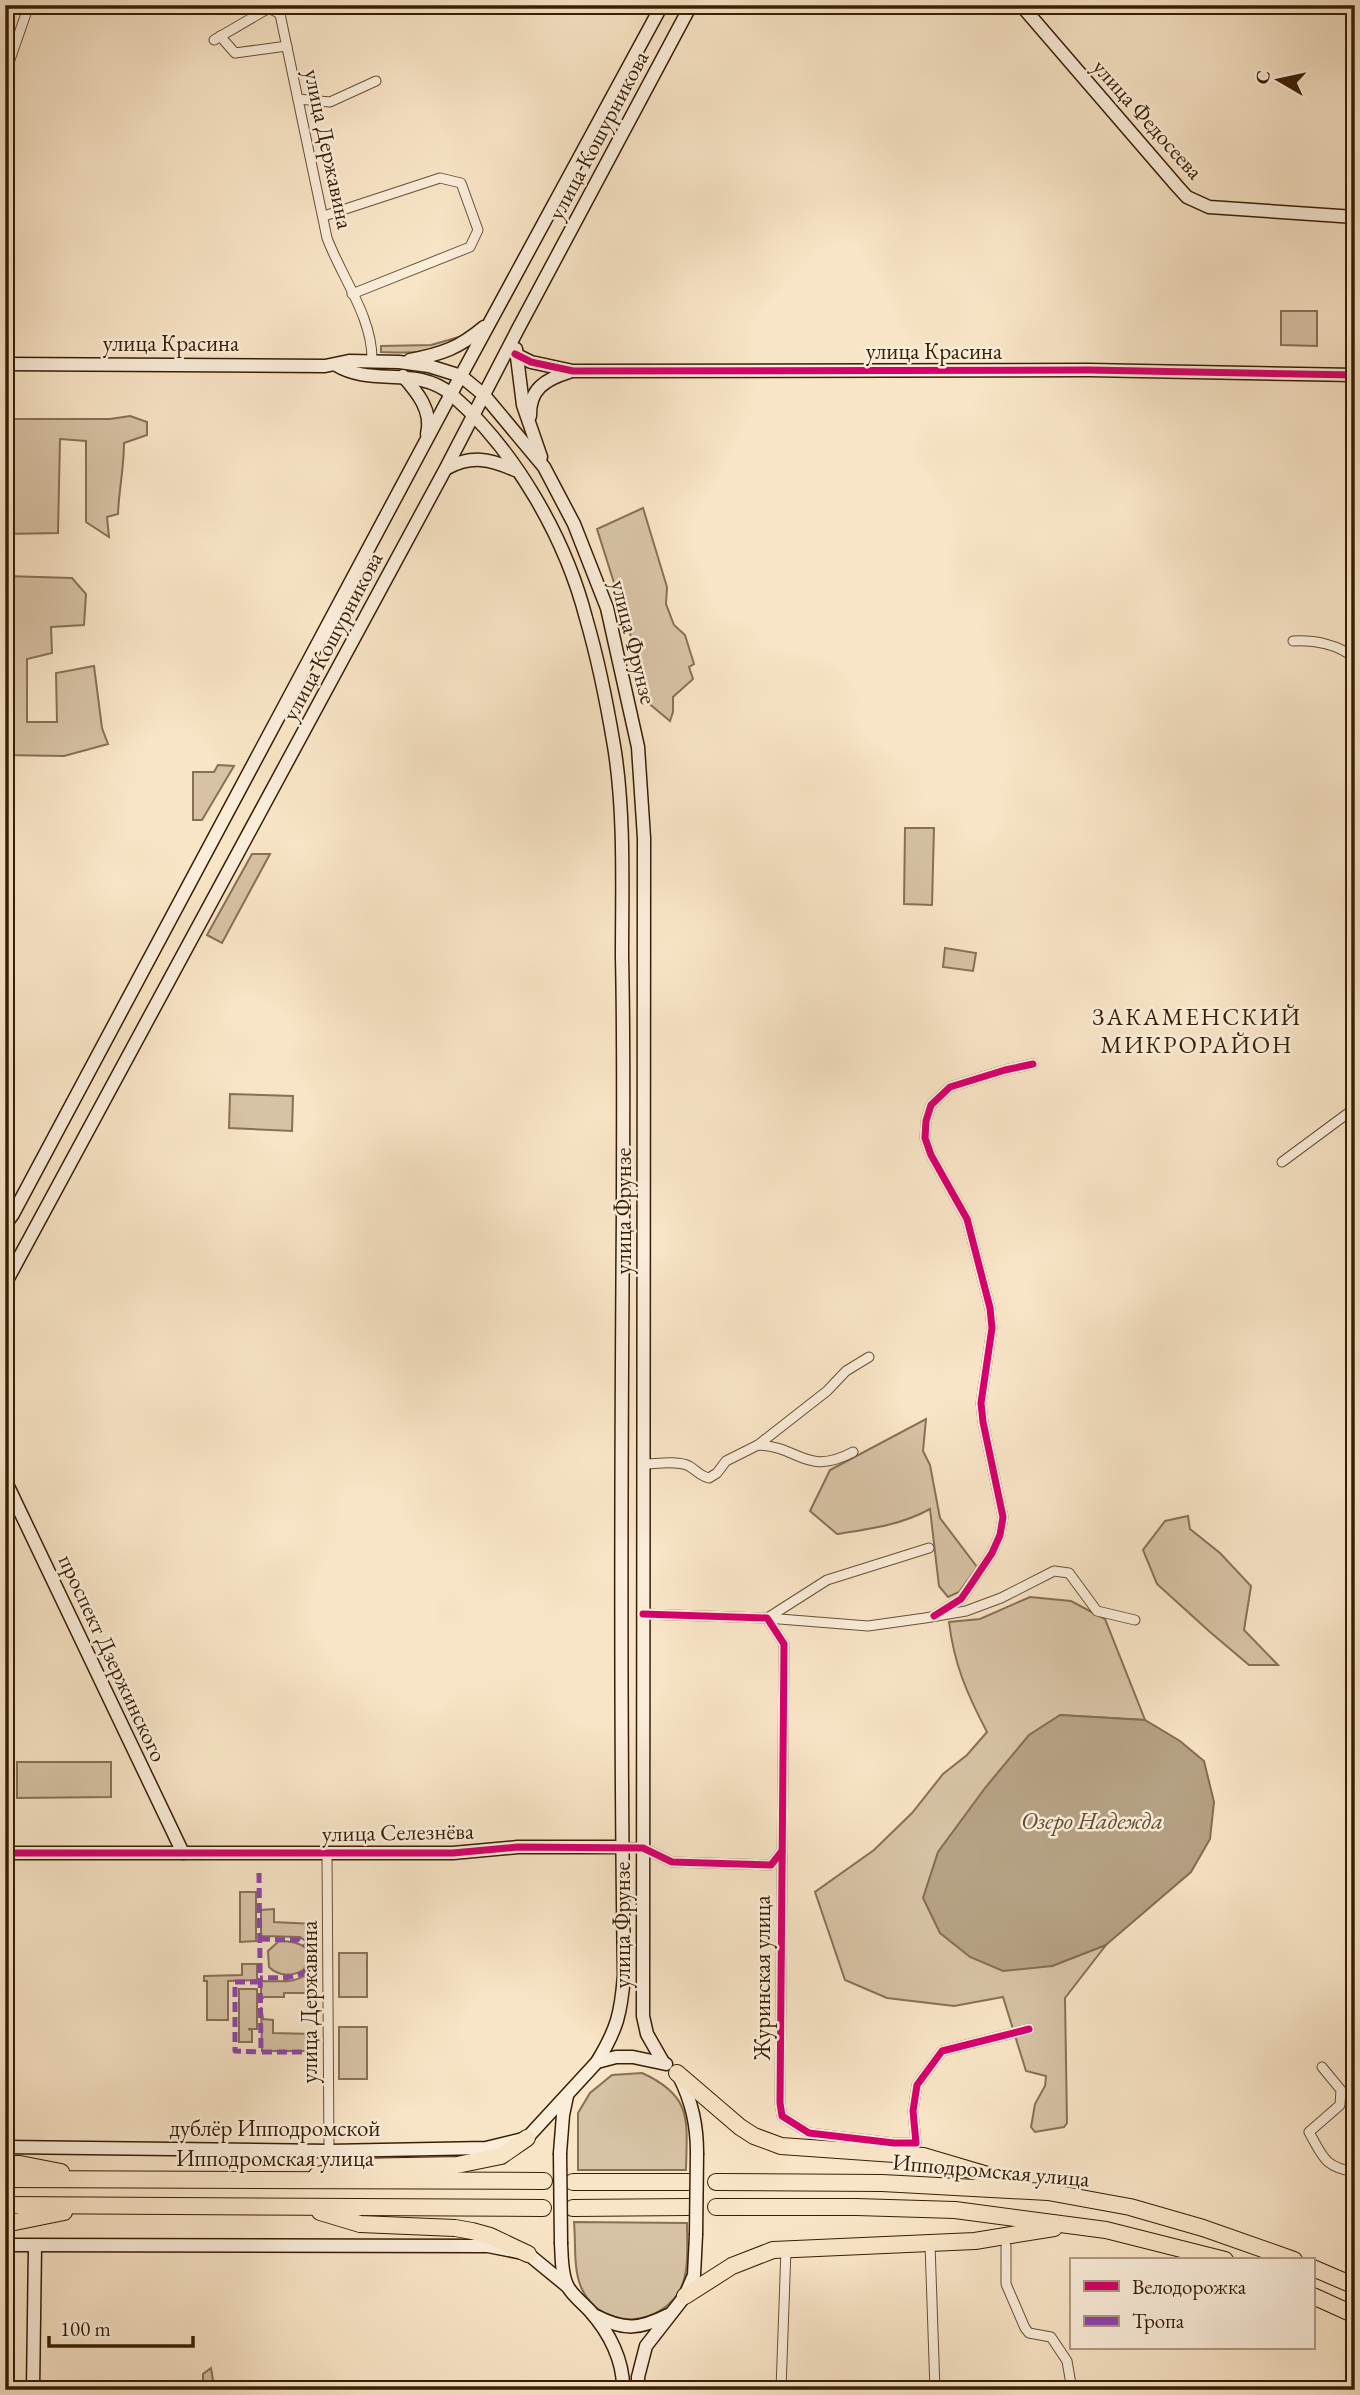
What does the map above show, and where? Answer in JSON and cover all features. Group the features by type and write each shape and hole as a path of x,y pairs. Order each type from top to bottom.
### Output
{"highway":[{"path":"677,2073 740,2127 766,2142 781,2146 923,2156 1048,2192"},
{"path":"295,2181 355,2167 457,2165 501,2156 527,2138"},
{"path":"5,2164 20,2164 97,2179"},
{"name":"Ипподромская улица","path":"5,2179 544,2181"},
{"path":"573,2182 688,2182"},
{"name":"Ипподромская улица","path":"716,2182 882,2183 1048,2192 1130,2207 1227,2236 1288,2258"},
{"path":"5,2204 543,2208"},
{"path":"5,2224 91,2206"},
{"path":"301,2207 360,2224 472,2231 490,2236 528,2254"},
{"path":"572,2208 688,2207"},
{"name":"Ипподромская улица","path":"716,2207 955,2210 1106,2230 1217,2258"},
{"path":"685,2297 732,2266 774,2250 930,2245 1081,2226"},
{"path":"1314,2268 1355,2286"},
{"path":"1314,2296 1355,2315"}],"main road":[{"name":"улица Кошурникова","path":"5,1226 662,5"},
{"name":"улица Кошурникова","path":"5,1284 40,1224 446,468 691,5"},
{"name":"улица Федосеева","path":"1021,5 1187,197 1209,206 1355,217"},
{"path":"399,362 443,354 466,342 490,322"},
{"path":"518,329 515,354 523,405 544,467"},
{"name":"улица Красина","path":"515,354 531,362 573,371 1089,370 1355,375"},
{"name":"улица Красина","path":"5,363 336,365 349,361 372,361 439,368 461,376"},
{"name":"улица Красина","path":"336,365 354,374 402,376 434,383 451,394"},
{"name":"улица Красина","path":"530,426 532,399 541,384 550,378 573,371"},
{"path":"402,376 425,406 428,427 424,446"},
{"name":"улица Фрунзе","path":"461,376 484,395 544,467 574,524 607,608 638,747 644,838 643,2016 647,2034 663,2062"},
{"name":"улица Фрунзе","path":"451,394 520,472 568,563 586,616 615,749 621,839 623,1104 624,1975 621,2010 613,2035 597,2062 567,2095"},
{"path":"446,468 461,461 482,458 520,472"},
{"path":"623,1104 645,1103"},
{"path":"623,1201 645,1201"},
{"name":"проспект Дзержинского","path":"5,1480 183,1853"},
{"name":"улица Селезнёва","path":"5,1853 453,1853 518,1847 622,1847"},
{"path":"597,2062 615,2057 663,2062 677,2073 690,2098 697,2129 694,2275 685,2297 646,2346 638,2383"},
{"path":"527,2138 567,2095"},
{"path":"567,2095 560,2153 561,2244 567,2286"},
{"name":"дублёр Ипподромской","path":"5,2147 329,2151 486,2148 527,2138"},
{"path":"5,2245 450,2245 488,2246 528,2254 567,2286 593,2315 613,2344 624,2383"},
{"path":"33,2390 34,2246"},
{"path":"593,2315 611,2324 629,2328 649,2324 670,2314"}],"street":[{"path":"5,74 29,5"},
{"name":"улица Державина","path":"287,46 235,53 217,38 270,7 280,14 332,251 364,318 370,337 372,361"},
{"path":"298,99 330,102 376,80"},
{"path":"324,216 440,178 461,183 478,230 470,247 352,294"},
{"path":"1293,641 1310,640 1338,648 1355,659"},
{"path":"934,1616 961,1599 992,1553 1000,1535 1003,1517 981,1403 992,1328 990,1308 967,1219 928,1146 925,1138 926,1121 931,1105 950,1087 1033,1064"},
{"path":"1282,1162 1355,1108"},
{"path":"643,1464 680,1464 689,1466 701,1476 709,1478 717,1473 726,1461 758,1445 827,1391 846,1371 869,1357"},
{"path":"758,1445 772,1445 801,1459 820,1462 835,1461 853,1452"},
{"path":"767,1618 827,1580 929,1548"},
{"path":"643,1614 767,1618 868,1626 965,1611 1001,1598 1054,1571 1069,1573 1097,1611 1135,1620"},
{"name":"Журинская улица","path":"767,1618 784,1644 782,2116 809,2133 916,2143 913,2111 917,2085 942,2052 1029,2029"},
{"name":"улица Селезнёва","path":"622,1847 643,1848 672,1862 684,1863 771,1864 782,1851"},
{"name":"улица Державина","path":"327,1853 329,2151"},
{"path":"1322,2067 1341,2090 1339,2105 1309,2132 1325,2160 1336,2169 1355,2172"},
{"path":"930,2245 935,2390"},
{"path":"1006,2246 1006,2284 1025,2328 1029,2333 1051,2337 1067,2361 1072,2390"},
{"path":"781,2390 786,2249"}],"shaded area":[{"path":"1281,311 1317,311 1317,346 1281,345"},
{"path":"459,337 431,350 381,352 381,346 431,345"},
{"path":"130,416 147,422 147,435 124,443 118,514 107,517 109,537 86,522 86,441 60,439 58,533 5,534 5,419 110,419"},
{"path":"643,508 667,587 666,604 674,625 685,635 694,664 689,667 693,679 673,697 670,721 647,702 634,646 597,529"},
{"path":"5,576 72,578 86,594 84,625 51,627 52,653 27,659 27,722 57,722 56,673 94,666 102,728 108,744 64,756 5,755"},
{"path":"218,765 234,766 202,820 193,820 193,772 214,772"},
{"path":"905,828 934,828 932,905 904,904"},
{"path":"252,854 270,854 222,943 207,935"},
{"path":"945,948 976,953 973,971 943,967"},
{"path":"230,1094 293,1096 292,1131 229,1128"},
{"path":"926,1419 923,1451 930,1465 940,1518 977,1567 959,1592 948,1597 939,1586 930,1509 897,1523 837,1534 810,1511 830,1470"},
{"path":"1188,1516 1190,1529 1220,1553 1251,1586 1244,1630 1278,1665 1249,1665 1157,1584 1143,1550 1165,1521"},
{"path":"1030,1597 1071,1601 1105,1619 1145,1720 1060,1715 1052,1966 1106,1945 1065,1998 1067,2123 1064,2127 1035,2132 1031,2127 1035,2104 1045,2086 1046,2076 1026,2071 1003,1997 954,2006 887,1998 845,1980 815,1892 874,1850 912,1813 943,1774 967,1755 987,1732 962,1678 949,1622 980,1619"},
{"path":"17,1762 111,1762 111,1797 17,1798"},
{"path":"240,1892 256,1892 256,1941 240,1942"},
{"path":"274,1909 274,1922 314,1924 314,1947 300,1937 261,1936 261,1910"},
{"path":"279,1941 293,1942 305,1947 310,1956 303,1970 285,1974 269,1967 268,1951"},
{"path":"339,1953 367,1953 367,1997 339,1997"},
{"path":"242,1964 257,1964 257,1980 228,1981 228,2020 207,2020 207,1981 204,1981 204,1976 242,1975"},
{"path":"312,1968 314,1993 284,1993 284,1997 264,1997 261,2000 261,1981 296,1980"},
{"path":"239,1989 257,1989 257,2029 248,2029 252,2030 252,2042 239,2042"},
{"path":"261,2007 263,2019 273,2020 273,2033 314,2034 314,2051 262,2051"},
{"path":"339,2027 367,2027 367,2079 339,2079"},
{"path":"642,2073 671,2091 684,2111 687,2137 686,2170 578,2170 578,2113 590,2093 612,2075"},
{"path":"574,2222 687,2223 686,2269 683,2283 675,2298 663,2309 633,2319 617,2318 603,2312 590,2302 578,2280"},
{"path":"211,2368 214,2387 255,2386 295,2390 203,2390 203,2374"}],"water":[{"name":"Озеро Надежда","path":"1060,1715 1145,1720 1180,1741 1204,1761 1214,1802 1210,1839 1191,1872 1106,1945 1052,1966 1003,1971 970,1957 940,1933 923,1898 938,1852 985,1788 1029,1735"}],"marked path":[{"path":"259,1873 261,2052 315,2052"},
{"path":"260,1939 299,1940 309,1949 311,1960 309,1968 296,1976 260,1978"},
{"path":"260,1982 235,1982 235,2051 261,2052"}],"cycle path":[{"path":"515,354 531,362 573,371 1089,370 1355,375"},
{"path":"934,1616 961,1599 992,1553 1000,1535 1003,1517 981,1403 992,1328 990,1308 967,1219 931,1155 925,1138 926,1121 931,1105 950,1087 1033,1064"},
{"path":"643,1614 767,1618 784,1644 782,2116 809,2133 916,2143 913,2111 917,2085 942,2051 1029,2029"},
{"path":"5,1853 453,1853 518,1847 643,1848 672,1862 771,1865 782,1851"}],"district":[{"name":"ЗАКАМЕНСКИЙ МИКРОРАЙОН","path":"1197,1031"}]}
